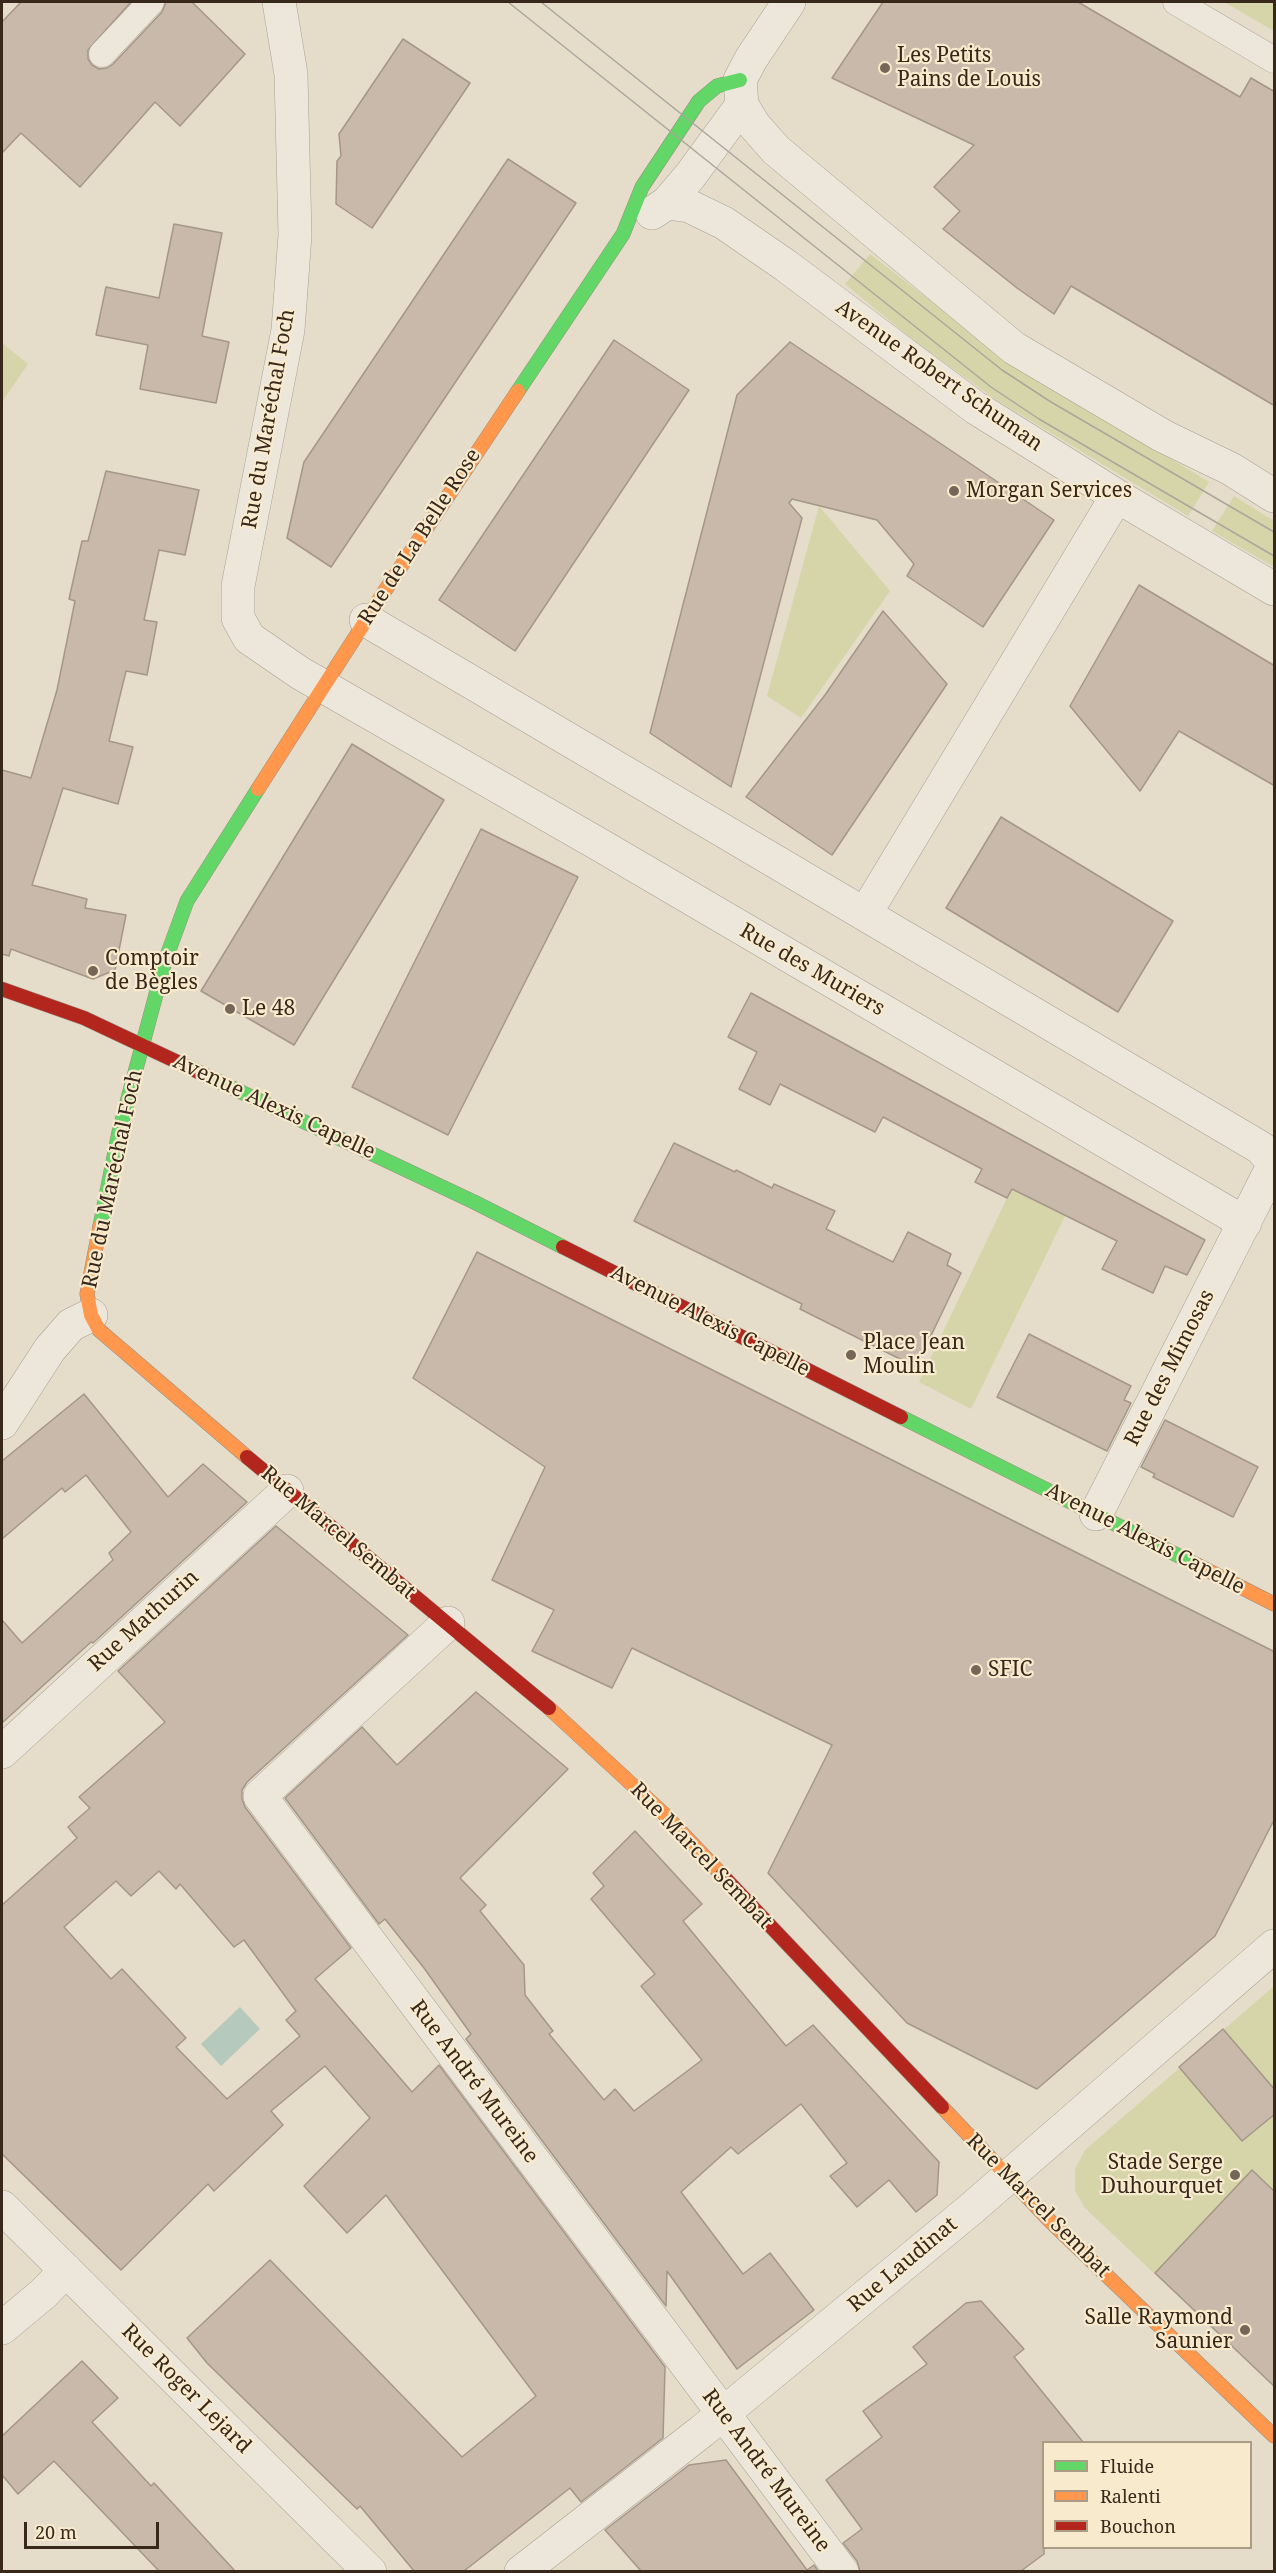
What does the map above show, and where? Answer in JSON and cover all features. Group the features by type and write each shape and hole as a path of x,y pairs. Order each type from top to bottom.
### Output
{"street":[{"name":"Rue du Maréchal Foch","path":"279,2 291,74 295,235 288,330 238,586 238,618 249,638 322,686"},
{"name":"Rue de La Belle Rose","path":"623,234 667,203 690,176 741,92 751,59 789,2"},
{"name":"Rue de La Belle Rose","path":"222,844 322,686 623,234 642,187 699,101 717,86 741,92"},
{"path":"741,92 753,125 776,150 1014,348 1153,430 1231,470 1275,496"},
{"name":"Avenue Robert Schuman","path":"667,203 689,206 724,223 785,265 976,408 1117,496 1275,589"},
{"path":"865,914 1117,496"},
{"path":"366,620 1261,1148 1274,1164 1245,1223"},
{"name":"Rue des Muriers","path":"322,686 600,844 1245,1223"},
{"name":"Rue du Maréchal Foch","path":"2,1423 50,1349 71,1325 91,1315 87,1294 91,1267 119,1132 142,1045 179,918 190,894 222,844"},
{"name":"Avenue Alexis Capelle","path":"2,989 77,1015 474,1202 1275,1604"},
{"name":"Rue des Mimosas","path":"1096,1514 1245,1223"},
{"name":"Rue Marcel Sembat","path":"91,1315 99,1330 287,1491 546,1705 664,1814 1051,2222 1275,2436"},
{"name":"Rue Mathurin","path":"2,1752 287,1491"},
{"name":"Rue André Mureine","path":"448,1623 260,1796 842,2571"},
{"name":"Rue Laudinat","path":"521,2571 723,2414 1009,2177 1275,1946"},
{"name":"Rue Roger Lejard","path":"2,2207 370,2571"},
{"path":"2,2328 44,2293 66,2270"}],"lane":[{"path":"102,54 151,2"},
{"path":"1176,2 1275,60"}],"green space":[{"path":"1224,2 1274,2 1274,31"},
{"path":"870,254 994,350 1209,482 1188,516 998,401 918,344 845,284"},
{"path":"2,343 28,364 2,402"},
{"path":"1234,496 1274,521 1274,567 1212,531"},
{"path":"819,506 890,591 801,718 767,696"},
{"path":"1032,1146 1085,1175 971,1409 919,1382"},
{"name":"Stade Serge Duhourquet","path":"1274,1986 1274,2387 1085,2208 1075,2191 1075,2169 1085,2150"}],"shaded area":[{"path":"240,2007 260,2029 221,2066 201,2044"}],"building":[{"path":"21,2 131,2 88,50 88,59 99,69 113,64 162,12 166,2 192,2 245,54 180,126 155,102 80,187 21,133 2,153 2,22"},
{"path":"883,2 1078,2 1240,97 1251,78 1275,92 1275,406 1071,286 1054,314 1017,288 943,229 960,211 934,187 974,145 832,78"},
{"path":"403,39 470,83 372,228 336,204 337,161 341,156 339,134"},
{"path":"508,159 576,203 331,567 287,538 304,462"},
{"path":"174,224 222,233 202,336 229,342 216,403 140,389 148,345 96,335 106,287 159,298"},
{"path":"614,340 689,390 515,651 439,600"},
{"path":"790,342 1054,520 983,627 907,576 914,564 877,520 792,499 789,503 802,518 731,787 650,733 737,395"},
{"path":"106,471 199,490 185,555 159,550 144,620 157,622 147,675 126,671 109,741 133,747 118,804 63,788 32,885 87,899 85,908 126,915 115,970 93,979 11,949 9,956 2,954 2,770 31,778 57,690 75,601 69,599 82,541 88,541"},
{"path":"1139,585 1275,666 1275,786 1179,731 1140,791 1070,706"},
{"path":"883,611 947,684 832,855 746,797 825,695"},
{"path":"352,744 444,800 294,1045 201,991"},
{"path":"1001,817 1173,921 1118,1012 946,908"},
{"path":"481,829 578,877 448,1135 352,1087"},
{"path":"751,993 1205,1240 1187,1275 1165,1266 1153,1293 1102,1269 1117,1241 1012,1189 1007,1198 975,1182 982,1169 883,1117 875,1132 780,1084 770,1105 739,1089 757,1052 728,1037"},
{"path":"674,1143 772,1188 774,1184 835,1211 826,1229 893,1262 908,1232 951,1254 947,1265 961,1273 916,1367 800,1309 802,1304 634,1221"},
{"name":"SFIC","path":"477,1252 1275,1652 1275,1818 1215,1936 1037,2089 907,2023 768,1873 832,1745 632,1648 612,1688 532,1651 554,1610 492,1580 545,1467 413,1378"},
{"path":"1029,1334 1131,1386 1124,1400 1131,1403 1107,1451 997,1397"},
{"path":"84,1394 168,1497 203,1464 247,1502 2,1723 2,1620 22,1643 113,1560 109,1553 131,1532 86,1475 65,1492 62,1488 2,1539 2,1461"},
{"path":"1165,1420 1258,1467 1233,1517 1153,1477 1155,1474 1141,1467"},
{"path":"276,1526 408,1635 247,1782 242,1790 242,1799 245,1807 351,1948 315,1979 412,2092 439,2065 665,2367 663,2438 581,2502 570,2488 464,2571 414,2571 360,2506 357,2509 207,2363 187,2338 270,2260 462,2457 536,2396 386,2195 347,2233 304,2186 370,2118 325,2066 271,2111 283,2125 214,2191 208,2184 121,2270 2,2154 2,1905 77,1838 68,1827 90,1808 79,1797 165,1722 118,1671","holes":["159,1871 176,1889 180,1884 234,1947 244,1940 296,2011 286,2020 300,2036 227,2099 176,2047 186,2038 122,1969 111,1979 64,1927 116,1881 131,1896"]},
{"path":"476,1692 568,1769 460,1878 486,1905 480,1911 524,1965 525,1995 553,2031 549,2034 604,2100 615,2089 634,2111 702,2060 641,1986 655,1974 591,1899 604,1886 593,1873 635,1831 702,1904 683,1921 786,2046 813,2025 939,2162 937,2195 916,2212 889,2180 857,2207 830,2176 847,2163 801,2104 738,2154 731,2147 681,2192 743,2274 770,2253 814,2310 737,2369 667,2271 666,2306 466,2039 471,2034 424,1968 385,1919 379,1924 285,1798 362,1727 397,1765"},
{"path":"1223,2029 1275,2090 1275,2114 1242,2141 1179,2067"},
{"name":"Salle Raymond Saunier","path":"1252,2170 1275,2192 1275,2387 1155,2273"},
{"path":"981,2301 1024,2349 1014,2357 1082,2441 1042,2441 1042,2549 1044,2549 1044,2554 1021,2571 860,2571 857,2561 843,2543 862,2529 826,2480 882,2437 863,2411 927,2364 913,2347 966,2303"},
{"path":"82,2361 118,2398 92,2422 151,2486 154,2483 235,2571 159,2571 54,2461 18,2494 2,2475 2,2436"},
{"path":"726,2460 807,2570 814,2565 818,2571 641,2571 605,2530 689,2465"}],"tram line":[{"path":"508,2 991,387 1039,419 1274,556"},
{"path":"541,2 1002,370 1051,402 1274,532"}],"traffic: fast":[{"path":"518,391 623,234 642,187 699,101 717,86 740,80"},
{"path":"100,1226 119,1132 165,961 187,901 258,789"},
{"path":"205,1075 474,1202 563,1247"},
{"path":"901,1417 1197,1565"}],"traffic: slow":[{"path":"258,789 388,586 518,391"},
{"path":"100,1226 87,1294 91,1315 99,1330 247,1457"},
{"path":"1197,1565 1274,1604"},
{"path":"549,1708 664,1814 722,1875"},
{"path":"942,2107 1051,2222 1274,2436"}],"traffic: jam":[{"path":"2,989 84,1018 205,1075"},
{"path":"563,1247 901,1417"},
{"path":"247,1457 549,1708"},
{"path":"722,1875 942,2107"}],"place":[{"name":"Les Petits Pains de Louis","path":"885,68"},
{"name":"Morgan Services","path":"954,491"},
{"name":"Comptoir de Bègles","path":"93,971"},
{"name":"Le 48","path":"230,1009"},
{"name":"Place Jean Moulin","path":"851,1355"},
{"name":"SFIC","path":"976,1670"},
{"name":"Stade Serge Duhourquet","path":"1235,2175"},
{"name":"Salle Raymond Saunier","path":"1245,2330"}]}
